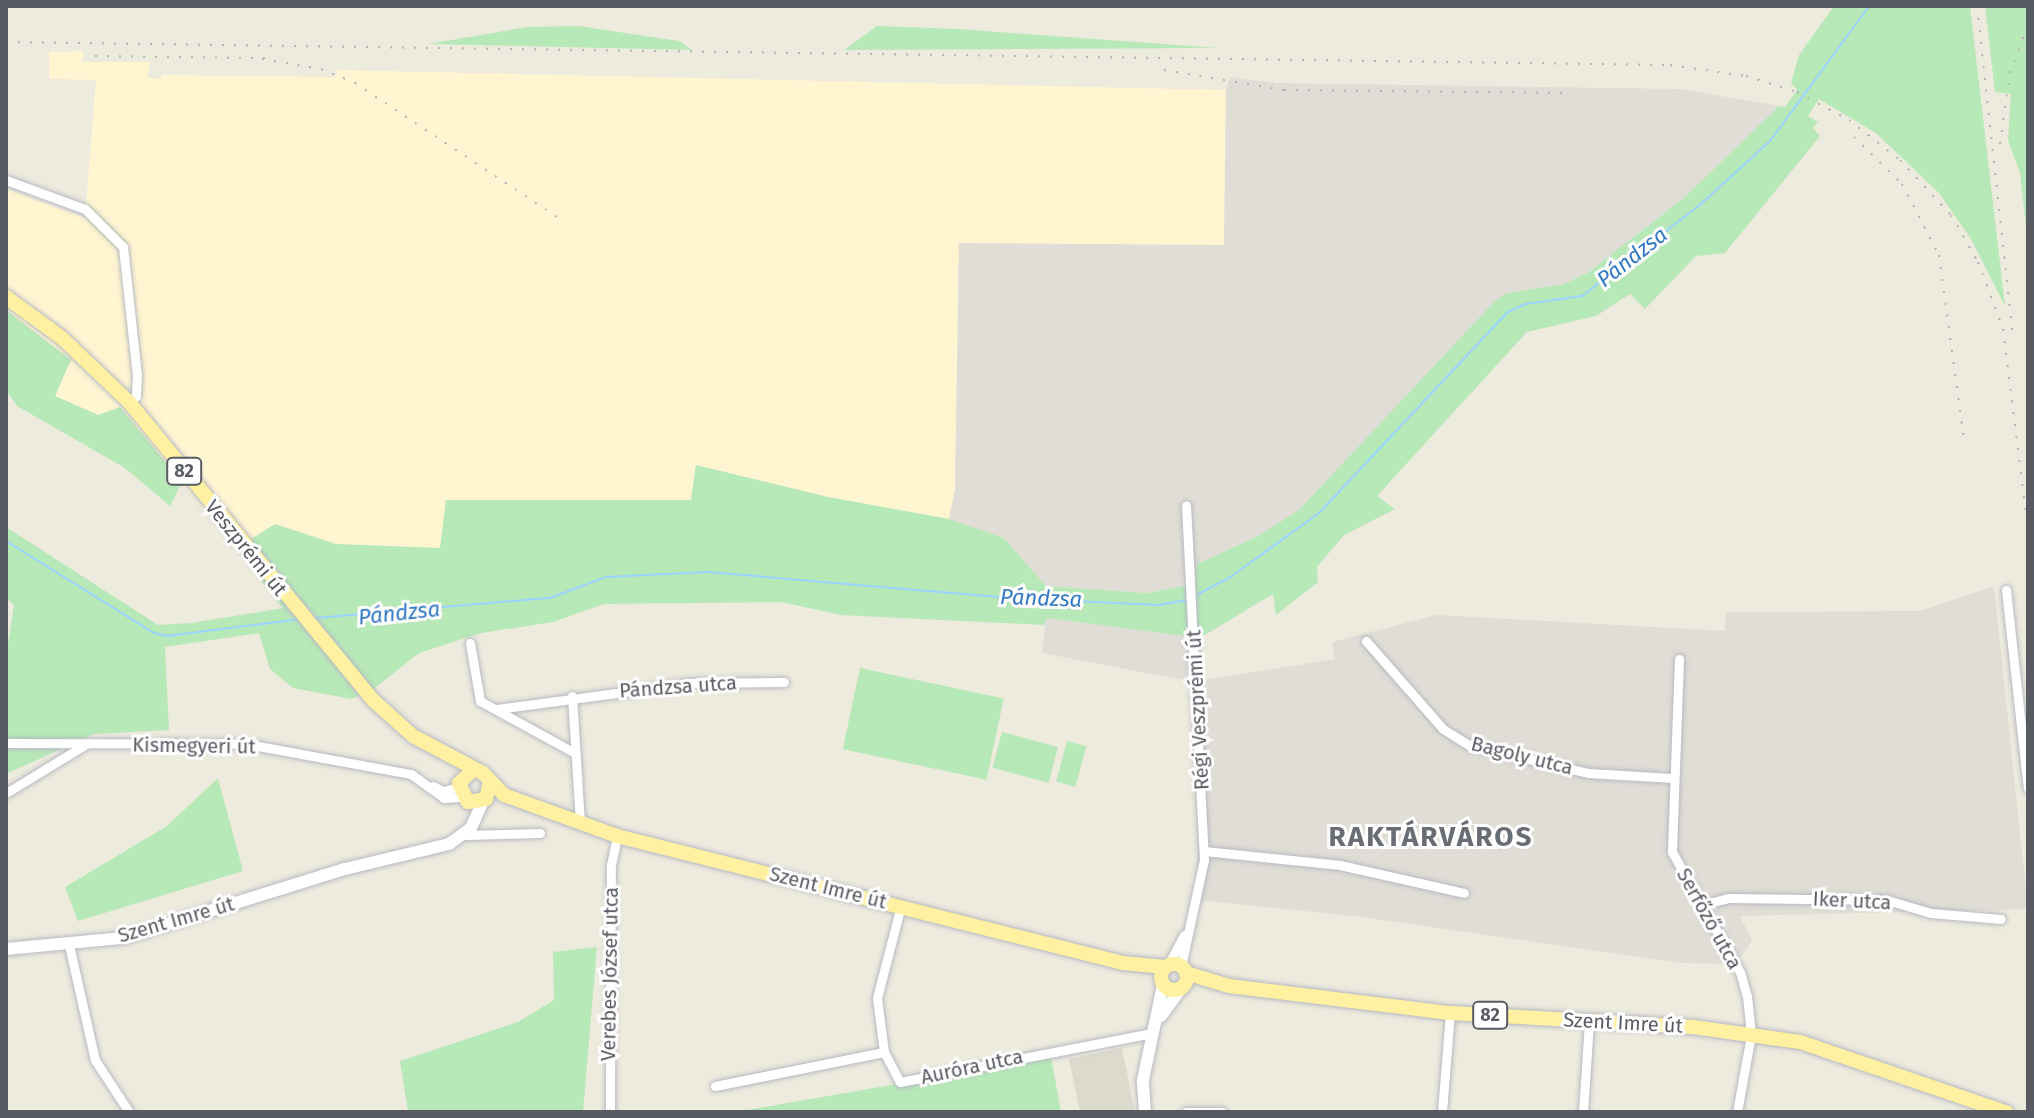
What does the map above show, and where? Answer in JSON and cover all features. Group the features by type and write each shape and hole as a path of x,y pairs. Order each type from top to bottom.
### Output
{"main road":[{"name":"Veszprémi út","path":"6,297 62,338 129,402 373,700 453,767 469,795"},
{"name":"Veszprémi út","path":"413,736 472,771"},
{"name":"82","path":"472,771 490,782"},
{"path":"466,835 472,771"},
{"path":"469,795 490,782"},
{"name":"Szent Imre út","path":"490,782 504,795 535,809"},
{"name":"Szent Imre út","path":"469,795 535,809 617,836 1174,976 1229,986 1450,1013 1751,1035 1852,1056 2006,1112"},
{"name":"Szent Imre út","path":"6,949 123,938 345,869 449,844 466,835"},
{"path":"1145,1112 1143,1080 1153,1033 1174,976"}],"street":[{"path":"6,180 85,209 123,247 137,375 136,396 129,402"},
{"name":"Régi Veszprémi út","path":"1174,976 1194,914 1204,851 1186,505"},
{"path":"2006,590 2028,788"},
{"name":"Bagoly utca","path":"1366,641 1433,719 1469,745 1588,773 1673,778"},
{"path":"470,643 480,701 575,753"},
{"name":"Serfőző utca","path":"1679,659 1672,852 1740,972 1751,1035"},
{"name":"Pándzsa utca","path":"497,709 572,696 691,683 784,682"},
{"path":"572,696 580,823"},
{"name":"Kismegyeri út","path":"6,743 247,744 411,774 443,791 469,795"},
{"path":"6,793 88,743"},
{"name":"Szent Imre út","path":"466,835 540,833"},
{"name":"Verebes József utca","path":"610,1112 611,865 617,836"},
{"path":"1204,851 1340,865 1464,893"},
{"name":"Iker utca","path":"1701,905 1729,898 1887,900 1931,913 2001,919"},
{"path":"715,1086 884,1052 877,998 901,905"},
{"path":"69,945 95,1060 129,1112"},
{"path":"1442,1112 1450,1013"},
{"path":"1583,1112 1589,1021"},
{"name":"Auróra utca","path":"884,1052 900,1082 1153,1033"},
{"path":"1737,1112 1751,1035"},
{"path":"1186,1112 1222,1112"}],"shaded area":[{"path":"83,51 83,62 150,62 148,78 161,79 161,75 335,77 338,70 1226,90 1224,245 959,244 955,490 949,519 828,497 696,465 691,500 446,500 441,548 336,544 275,524 235,549 120,407 99,415 55,396 71,359 6,310 6,189 85,218 96,80 49,79 49,52"},
{"path":"1230,77 1276,83 1680,89 1779,106 1686,196 1589,272 1564,284 1507,293 1299,510 1258,536 1197,564 1195,584 1147,593 1046,586 1004,538 949,519 955,490 959,243 1224,245 1226,90"},
{"path":"1994,586 2028,909 1740,916 1752,941 1736,964 1681,963 1361,917 1197,900 1199,744 1188,681 1042,653 1046,618 1181,634 1200,638 1204,680 1335,659 1332,642 1437,615 1725,631 1726,612 1920,611"},
{"path":"1122,1048 1135,1112 1080,1112 1069,1059"}],"green space":[{"path":"1834,6 1970,6 2005,306 1971,239 1939,193 1877,134 1819,99 1808,116 1818,122 1813,128 1820,136 1725,253 1696,256 1645,309 1630,294 1596,316 1527,332 1377,496 1395,509 1344,535 1317,567 1318,582 1276,615 1273,594 1200,638 1047,618 1044,625 841,615 781,602 604,604 553,622 481,633 419,653 371,691 351,699 293,688 270,669 259,633 165,647 169,730 94,734 6,774 6,658 14,605 6,598 6,527 158,625 191,623 283,608 235,549 275,524 336,544 440,548 446,500 691,500 696,465 828,497 949,519 1004,538 1046,586 1147,593 1195,584 1197,564 1258,536 1299,510 1494,302 1507,293 1564,284 1589,272 1686,196 1779,106 1785,107 1797,90 1791,83 1799,55"},
{"path":"1985,6 2028,6 2028,245 2020,173 2008,140 2011,94 1995,92"},
{"path":"578,26 679,41 692,50 428,44 527,27"},
{"path":"877,26 958,29 1217,48 844,50"},
{"path":"6,310 71,360 55,396 98,415 120,407 182,482 170,506 125,468 17,406 6,390"},
{"path":"860,668 1004,699 987,780 843,749"},
{"path":"1002,732 1058,747 1048,783 992,768"},
{"path":"1067,741 1086,746 1075,787 1056,782"},
{"path":"218,778 243,871 78,921 65,887 167,826"},
{"path":"597,947 583,1112 408,1112 400,1061 518,1022 554,1000 553,952"},
{"path":"1051,1057 1061,1112 737,1112"}],"waterway":[{"name":"Pándzsa","path":"1195,596 1232,576 1319,513 1508,312 1525,304 1582,296 1701,204 1770,141 1869,6"},
{"name":"Pándzsa","path":"6,541 154,633 167,636 301,619"},
{"name":"Pándzsa","path":"315,618 550,598 606,577 708,572 1013,598 1159,605 1186,600"}],"railway":[{"path":"1977,6 2013,336"},
{"path":"2000,144 2010,73 2028,25"},
{"path":"6,42 1670,65 1746,76 1797,92 1849,120 1900,160 1951,215 1978,262 2003,329 2028,530"},
{"path":"95,56 271,58"},
{"path":"262,59 321,69 355,83 558,218"},
{"path":"1164,70 1284,90 1572,93"},
{"path":"1854,137 1902,184 1939,255 1964,441"}],"district":[{"name":"RAKTÁRVÁROS","path":"1431,837"}]}
